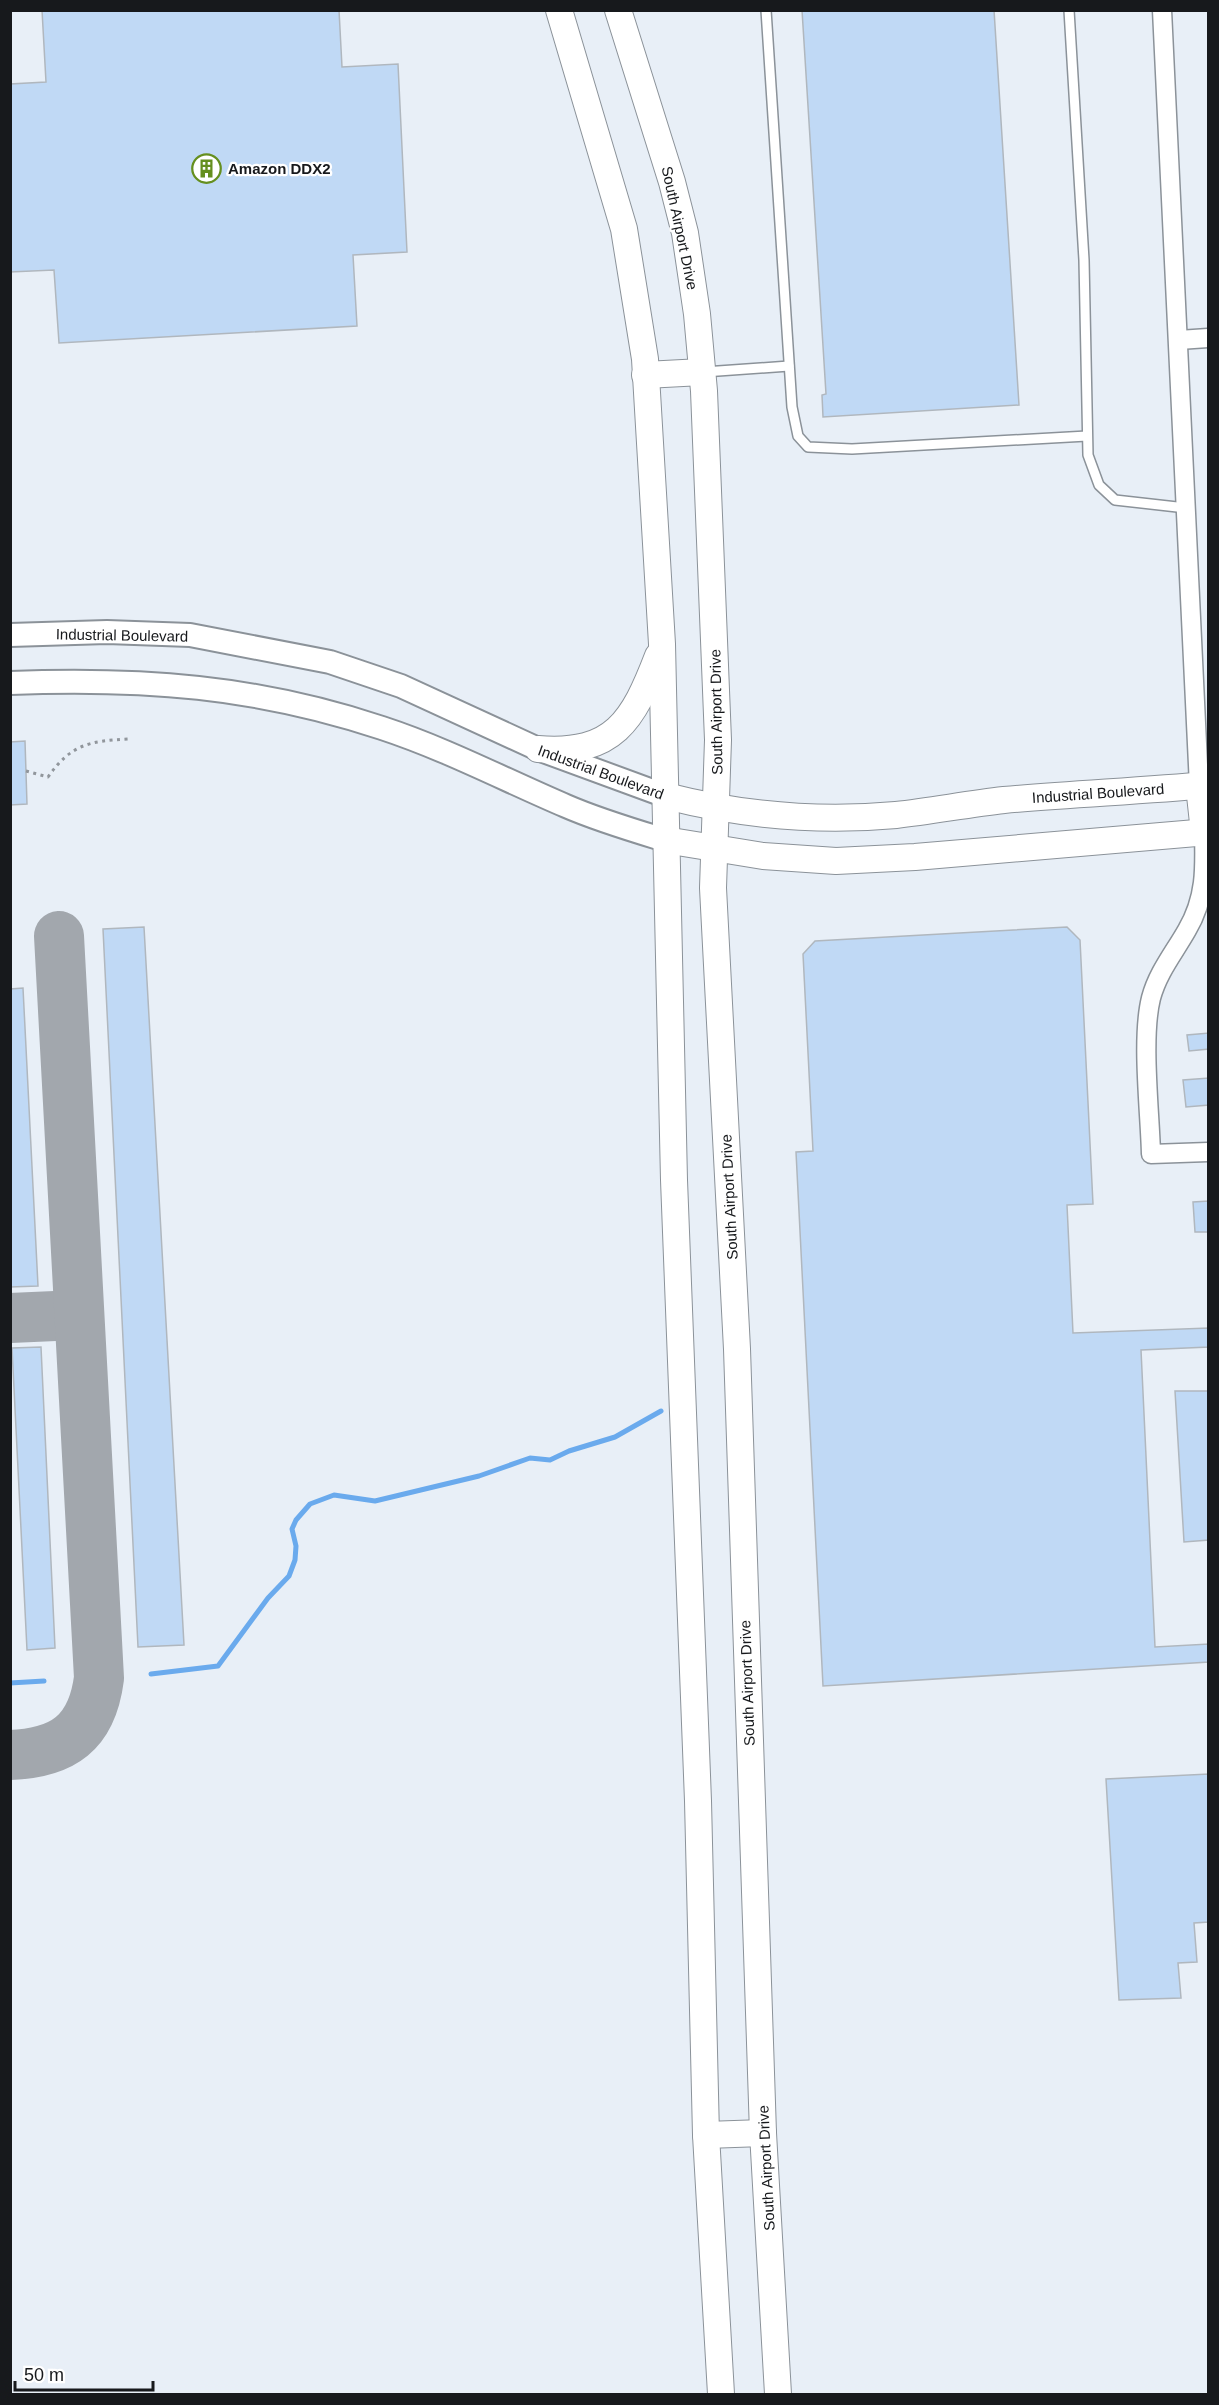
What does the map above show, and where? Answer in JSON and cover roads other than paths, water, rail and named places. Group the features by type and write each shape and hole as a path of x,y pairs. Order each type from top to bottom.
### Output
{"main road":[{"path":"560,10 624,229 645,375 662,644 674,1168 698,1802 706,2135 721,2394"},
{"name":"South Airport Drive","path":"618,10 669,172 685,233 696,303 702,372 718,740 713,888 737,1349 764,2133 778,2394"},
{"path":"645,375 702,372"},
{"path":"537,749 578,749 605,738 620,726 643,694 662,644"},
{"path":"665,840 716,850 810,861 859,860 1206,832 1204,786"},
{"name":"Industrial Boulevard","path":"666,796 717,808 780,816 865,816 1016,799 1204,786"},
{"path":"706,2135 764,2133"}],"street":[{"path":"1162,10 1186,508 1204,786"},
{"path":"1179,340 1209,338"},
{"name":"Industrial Boulevard","path":"10,635 117,632 190,635 330,662 401,686 537,749 666,796"},
{"path":"10,683 103,680 158,682 222,689 303,705 419,742 568,807 665,840"},
{"path":"1206,832 1203,894 1186,932 1168,957 1155,986 1147,1034 1151,1154 1209,1152"}],"lane":[{"path":"766,10 792,407 798,436 808,447 852,449 1087,436"},
{"path":"1069,10 1084,260 1088,454 1099,484 1115,500 1186,508"},
{"path":"702,372 789,366"}],"waterway":[{"path":"151,1674 218,1666 268,1598 289,1576 295,1560 296,1546 292,1529 296,1520 310,1504 334,1495 375,1501 479,1476 530,1458 550,1460 569,1451 615,1437 661,1411"},
{"path":"10,1683 44,1681"}],"place":[{"name":"Amazon DDX2","path":"207,168"}]}
